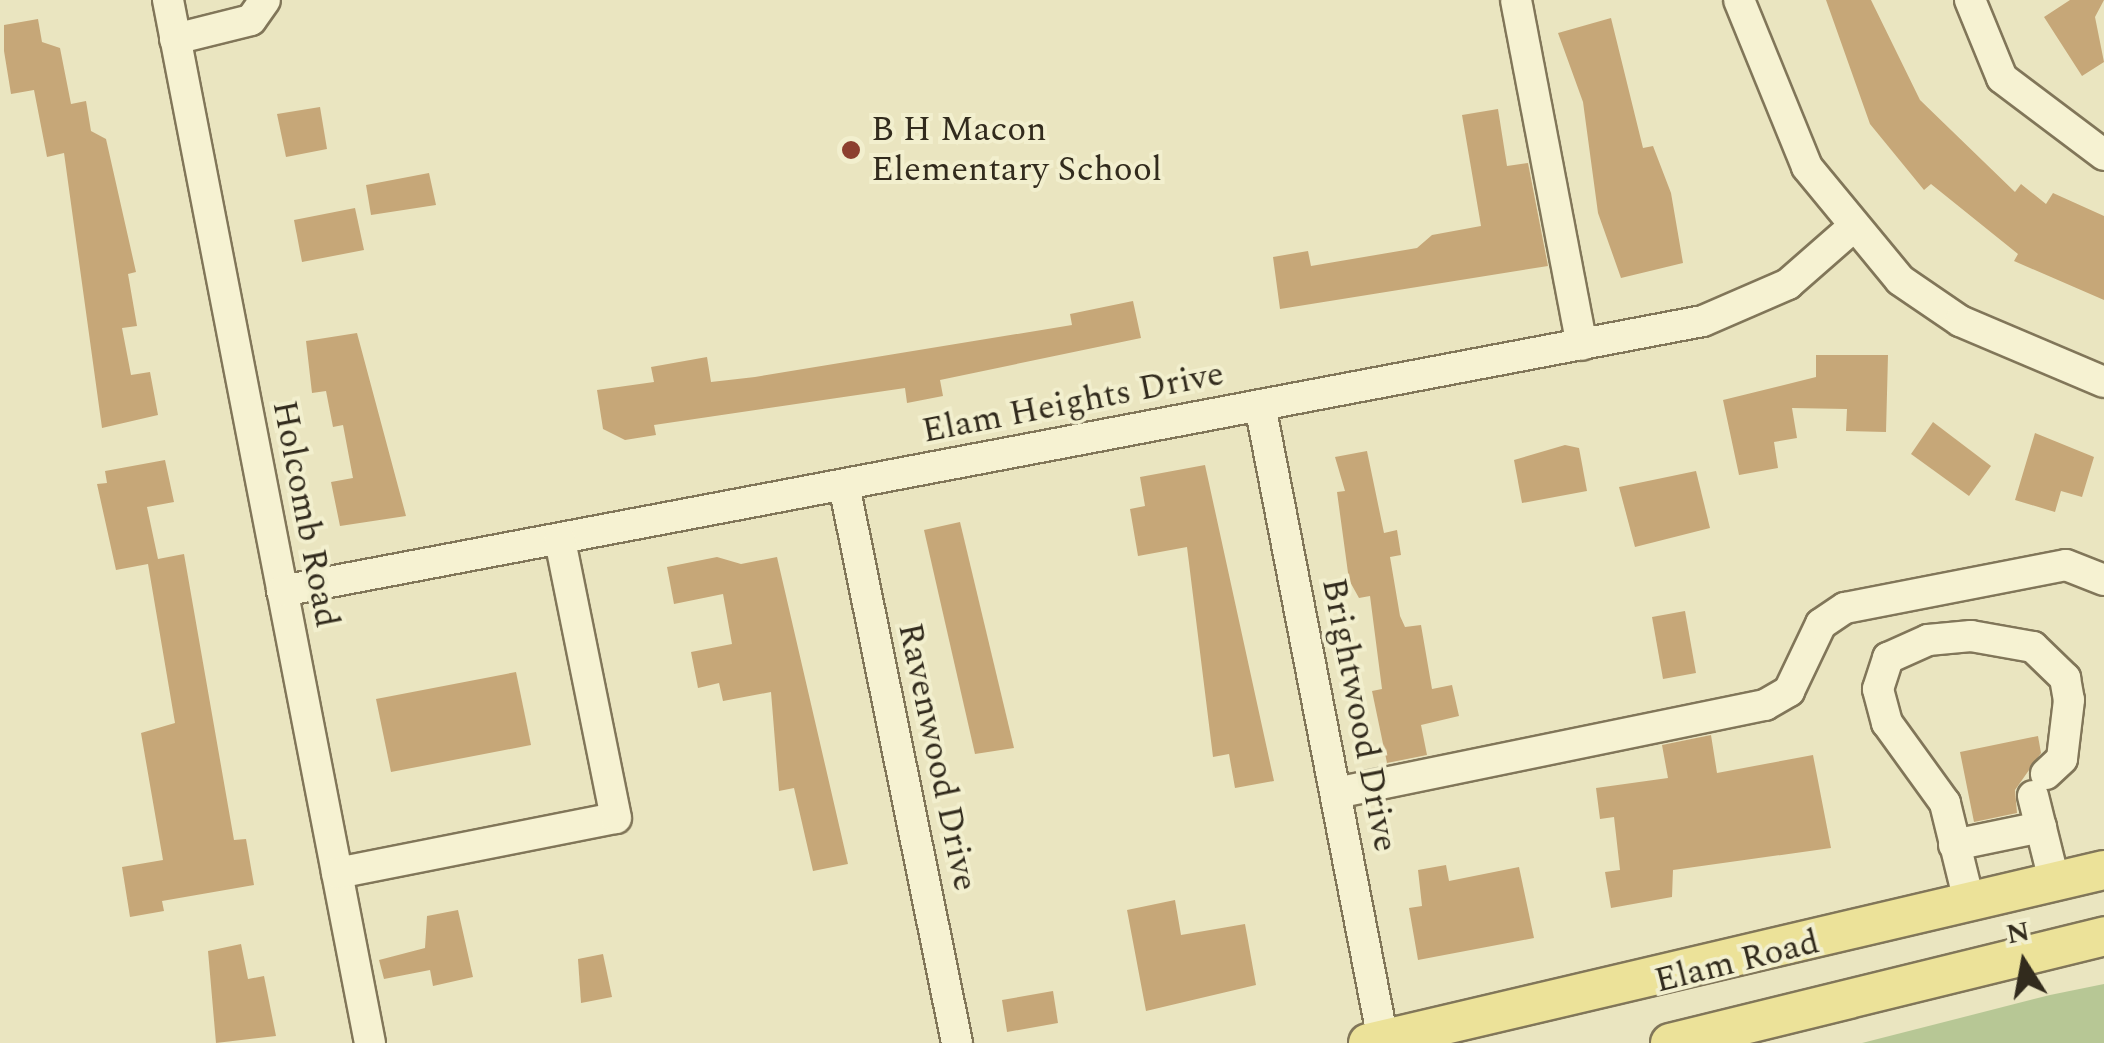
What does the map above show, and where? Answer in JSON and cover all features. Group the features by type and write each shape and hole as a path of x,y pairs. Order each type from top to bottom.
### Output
{"main road":[{"name":"Elam Road","path":"1378,1042 1730,965 1969,901 2104,870"},
{"name":"Elam Road","path":"1670,1043 2104,936"}],"street":[{"name":"Holcomb Road","path":"168,0 370,1043"},
{"path":"175,39 251,20 265,0"},
{"path":"1516,0 1582,345"},
{"path":"1739,0 1807,166 1852,228 1900,280 1960,321 2104,382"},
{"path":"1970,0 2002,78 2104,155"},
{"name":"Elam Heights Drive","path":"282,591 1582,345 1748,305 1852,228"},
{"name":"Brightwood Drive","path":"1260,405 1336,794 1378,1042"},
{"name":"Ravenwood Drive","path":"844,485 958,1043"},
{"path":"337,873 616,818 560,540"},
{"path":"1336,794 1764,706 1789,691 1820,624 1844,608 2066,564 2104,580"},
{"path":"1969,901 1945,803 1888,723 1878,689 1888,658 1928,640 1971,636 2033,647 2066,678 2069,700 2062,758 2039,785 2041,827 2054,880"},
{"path":"1954,845 2041,827"}],"green space":[{"path":"2104,984 2104,1043 1862,1043 2050,995"}],"building":[{"path":"1826,0 1871,0 1920,100 2015,192 2021,184 2046,204 2053,193 2104,216 2104,300 2014,261 2018,254 1931,184 1924,190 1870,124"},
{"path":"2070,0 2104,0 2095,17 2104,62 2082,76 2044,17"},
{"path":"1611,18 1643,148 1653,146 1671,193 1683,263 1621,278 1598,213 1583,102 1558,33"},
{"path":"38,19 42,42 60,48 71,104 86,101 91,131 106,139 136,272 128,274 137,326 122,328 131,375 150,372 158,415 102,428 64,153 47,157 34,90 11,94 4,51 4,25"},
{"path":"320,107 327,149 286,157 277,114"},
{"path":"1498,109 1507,166 1528,163 1548,266 1280,309 1273,257 1308,251 1311,266 1417,248 1432,235 1481,226 1462,115"},
{"path":"429,173 436,205 371,215 366,185"},
{"path":"355,208 364,250 302,262 294,220"},
{"path":"1133,301 1141,338 940,380 943,396 907,403 905,388 654,425 656,435 625,440 603,429 597,390 654,382 651,367 707,357 711,382 755,377 1072,325 1070,314"},
{"path":"357,333 406,516 340,526 331,482 353,478 343,425 333,427 326,391 312,393 306,341"},
{"path":"1816,355 1888,355 1886,432 1846,431 1847,409 1792,408 1797,438 1774,442 1778,468 1739,475 1723,400 1816,377"},
{"path":"1933,422 1991,466 1969,496 1911,454"},
{"path":"2035,433 2094,457 2082,497 2061,491 2055,512 2015,500"},
{"path":"1565,445 1579,448 1587,491 1522,503 1514,460"},
{"path":"1367,451 1384,533 1397,530 1401,555 1390,557 1400,616 1405,627 1421,625 1432,689 1452,685 1459,716 1421,725 1427,755 1387,763 1372,691 1382,689 1370,596 1359,598 1349,580 1337,492 1345,491 1335,457"},
{"path":"165,460 174,502 147,507 158,559 184,554 234,840 246,839 254,885 162,901 164,911 130,917 122,867 163,860 141,733 175,723 148,564 116,570 97,484 107,483 105,471"},
{"path":"1205,465 1274,781 1235,788 1229,754 1213,757 1187,547 1138,556 1130,509 1145,506 1140,477"},
{"path":"1696,471 1710,528 1635,547 1619,487"},
{"path":"960,522 1014,748 975,754 924,530"},
{"path":"717,557 741,564 777,557 848,864 813,871 794,788 779,791 771,692 723,701 719,683 698,688 691,652 732,644 723,594 674,604 667,567"},
{"path":"1685,611 1696,673 1663,679 1652,617"},
{"path":"516,672 531,745 391,772 376,699"},
{"path":"1711,735 1717,773 1813,755 1831,848 1673,870 1672,897 1611,908 1605,872 1620,870 1614,817 1600,819 1596,788 1668,778 1662,745"},
{"path":"2038,736 2041,753 2015,790 2017,813 1974,822 1960,752"},
{"path":"1446,865 1449,881 1519,867 1534,938 1418,960 1409,908 1422,906 1418,870"},
{"path":"1175,900 1181,935 1245,924 1256,985 1146,1011 1127,910"},
{"path":"458,910 473,977 433,986 430,970 384,979 379,960 425,948 427,916"},
{"path":"241,944 248,979 264,976 276,1036 216,1043 208,951"},
{"path":"603,954 612,997 581,1003 578,959"},
{"path":"1053,991 1058,1023 1007,1032 1002,1000"}],"place":[{"name":"B H Macon Elementary School","path":"851,150"}]}
